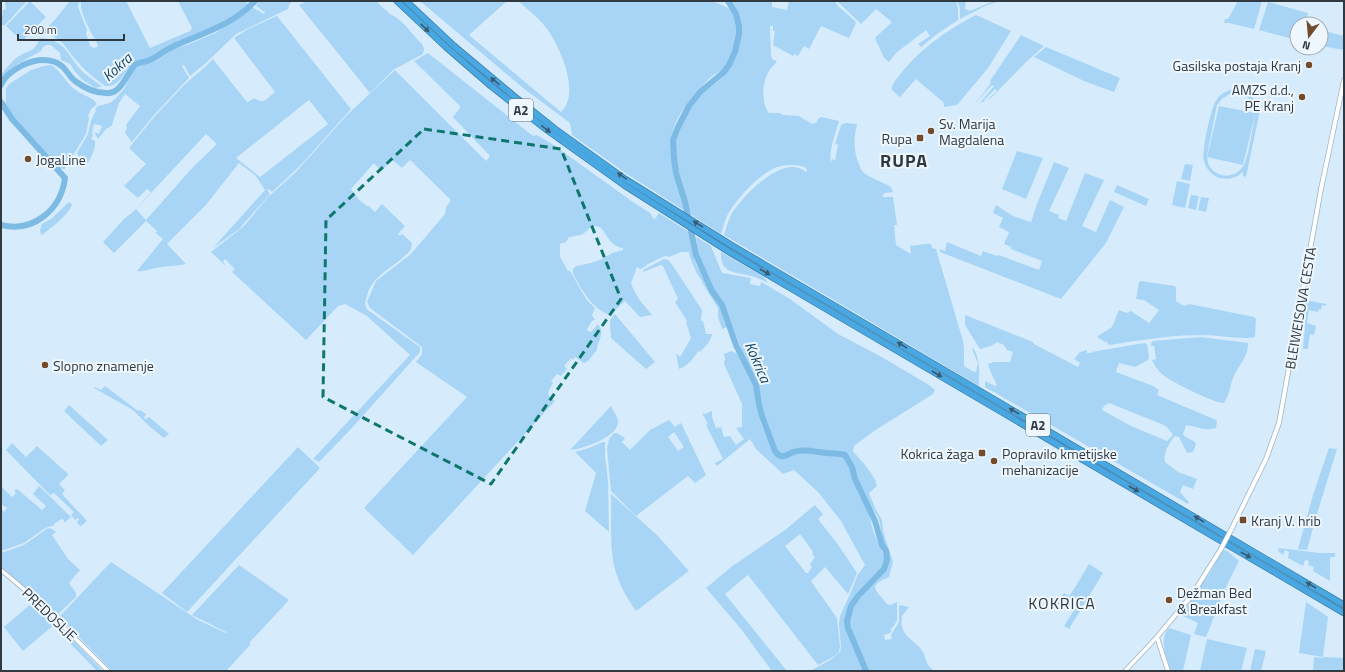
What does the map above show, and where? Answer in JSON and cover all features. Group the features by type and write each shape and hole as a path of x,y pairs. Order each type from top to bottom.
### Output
{"highway":[{"name":"A2","path":"396,1 469,67 527,115 655,206 731,253 1344,613"},
{"name":"A2","path":"406,1 454,46 515,97 555,129 625,179 731,245 1344,605"}],"main road":[{"name":"BLEIWEISOVA CESTA","path":"1157,637 1192,595 1221,549 1266,460 1279,423 1321,189 1344,80"},
{"path":"1157,637 1168,671"}],"street":[{"name":"PREDOSLJE","path":"1,570 24,588 52,614 108,671"},
{"path":"1125,671 1157,637"}],"highlighted area":[{"path":"424,129 561,149 621,299 491,484 323,397 326,220"}],"shaded area":[{"path":"5,1 27,1 5,25 1,26 3,10 6,9"},
{"path":"30,1 46,17 22,41 6,26"},
{"path":"70,1 79,1 78,7 87,30 86,33 90,46 94,48 98,45 84,17 81,1 126,1 150,48 190,31 192,28 178,1 244,1 248,4 245,8 204,33 132,65 118,82 110,86 105,86 82,67 64,45 54,37 55,36 47,33 39,35 53,22"},
{"path":"259,1 292,1 288,9 236,34 190,76 184,65 182,66 189,78 154,115 132,142 125,133 127,128 126,125 140,106 125,94 119,103 112,125 106,129 98,139 94,132 99,134 102,126 94,124 92,133 93,136 91,139 95,141 95,148 85,166 77,153 88,134 91,121 96,110 95,109 98,106 110,103 115,99 124,89 133,71 149,62 156,61 173,49 187,45 215,33 238,19 252,7 264,14 265,12 256,6"},
{"path":"307,1 376,1 406,26 422,44 424,49 423,54 393,70 370,93 299,5"},
{"path":"420,1 507,1 469,35 561,112 567,104 569,94 569,82 562,58 552,37 544,25 518,1 711,1 728,8 733,13 737,28 735,44 730,59 721,71 710,78 695,94 684,108 674,127 672,138 672,159 685,211 627,174 572,135 570,123 523,88"},
{"path":"731,1 772,1 772,7 787,10 789,1 834,1 855,21 856,23 849,38 821,26 809,49 804,46 798,56 794,54 793,56 773,45 775,31 773,31 773,26 770,26 771,55 772,59 777,61 770,70 765,81 763,92 766,109 769,113 799,116 812,124 817,122 821,117 839,121 831,148 831,162 832,159 835,160 838,145 835,144 841,125 846,123 857,124 855,149 861,169 869,176 891,187 893,192 885,193 882,196 893,197 897,225 894,225 896,245 911,254 910,245 915,246 931,244 932,248 936,249 963,341 964,366 976,372 978,363 972,349 973,348 978,362 979,386 724,235 731,215 753,188 775,172 786,168 797,167 806,172 807,170 805,167 793,165 781,166 766,173 758,179 750,186 731,209 726,218 721,234 690,214 676,169 674,150 675,140 688,112 694,103 702,94 721,79 734,61 738,51 741,31 736,11"},
{"path":"837,1 956,1 958,8 958,20 921,47 918,44 930,36 926,30 896,53 889,62 884,58 875,38 892,22 876,9 861,24"},
{"path":"957,1 966,1 965,9 970,11 994,1 999,1 985,6 960,19 960,8"},
{"path":"1238,1 1262,1 1254,29 1224,23 1225,19 1228,19"},
{"path":"1268,2 1308,13 1307,16 1289,16 1289,38 1259,30"},
{"path":"976,15 1011,31 988,68 957,105 944,107 943,102 916,79 900,97 892,90 898,77 924,49 954,27"},
{"path":"277,16 351,109 300,166 272,192 269,189 267,190 270,194 239,229 213,248 265,190 255,175 239,163 205,206 167,244 186,264 137,271 163,239 146,221 114,253 103,242 151,192 147,189 138,198 124,186 146,164 129,148 155,116 184,85 213,59 246,101 248,102 254,98 263,101 275,92 234,38 248,29","holes":["309,100 328,124 260,177 236,158","206,134 217,144 193,167 146,220 136,209"]},
{"path":"1329,32 1344,36 1344,50 1329,47"},
{"path":"1021,35 1044,46 992,97 986,101 997,91 995,89 984,100 985,101 980,103 994,86 992,85 975,104 991,83 990,81"},
{"path":"40,38 49,39 61,45 84,73 102,86 95,88 83,80 70,64 61,60 60,53 51,45 43,47 41,51 14,67 1,84 1,75 7,67 17,57 34,49"},
{"path":"1046,47 1120,78 1114,92 1084,81 1034,57"},
{"path":"428,53 533,136 537,135 552,144 650,213 653,218 655,219 659,213 689,232 695,262 719,304 727,327 722,329 718,317 718,308 697,274 689,252 681,252 669,257 665,256 641,269 637,267 631,283 637,296 652,315 640,317 625,301 610,315 603,312 588,298 573,274 573,269 576,266 602,259 612,253 623,250 623,248 613,244 602,229 595,226 583,234 569,237 566,242 560,244 560,257 586,299 595,308 592,315 595,320 592,321 587,329 591,332 598,324 600,328 601,334 597,350 588,361 584,363 575,357 573,360 571,358 564,366 567,369 561,376 557,374 551,381 553,383 548,392 549,396 555,401 413,555 364,508 467,397 416,362 422,354 422,347 370,308 367,302 376,281 411,254 445,214 446,207 451,200 410,160 402,168 392,160 381,171 374,163 351,189 359,200 375,212 382,204 405,226 398,234 400,236 402,234 412,243 411,249 375,281 370,288 365,305 368,310 420,347 420,352 319,462 313,459 410,355 367,316 345,304 338,306 306,340 232,272 235,269 225,259 223,261 226,266 211,252 245,225 267,198 295,173 346,116 395,70 486,161 490,156 453,117 460,106 414,61"},
{"path":"51,65 57,69 73,88 95,101 97,104 91,109 88,116 89,118 86,134 64,170 62,168 61,170 14,119 6,104 6,89 9,84 31,70"},
{"path":"1236,89 1247,93 1261,105 1246,177 1243,176 1243,172 1238,176 1226,179 1215,176 1210,172 1203,156 1209,120 1215,103 1224,93 1229,90","holes":["1232,93 1245,95 1253,104 1255,113 1219,106 1207,157 1217,105 1223,98","1255,115 1248,154 1244,165 1239,171 1232,175 1221,175 1211,168 1207,157 1243,165"]},
{"path":"1017,151 1043,158 1026,199 1002,189"},
{"path":"1054,162 1069,168 1049,211 1059,215 1058,218 1066,221 1085,173 1104,180 1082,226 1096,232 1110,200 1124,207 1106,243 1061,299 940,252 940,249 945,251 947,242 981,256 983,251 997,256 999,255 1039,270 1042,261 1011,249 1011,247 1004,244 1009,232 999,227 1003,218 993,213 996,205 1013,216 1031,222"},
{"path":"1185,164 1193,165 1190,181 1181,179"},
{"path":"1177,181 1190,184 1185,208 1172,205"},
{"path":"1117,185 1149,199 1146,206 1114,192"},
{"path":"1191,195 1199,196 1196,210 1188,208"},
{"path":"1201,197 1209,198 1206,212 1198,210"},
{"path":"69,202 72,204 68,212 60,221 42,235 40,230 42,224 51,219"},
{"path":"696,237 711,246 722,273 751,278 750,284 760,286 761,282 790,299 838,334 880,356 935,390 933,394 874,431 854,446 853,451 876,481 877,486 869,493 882,520 883,531 893,562 889,577 877,583 875,586 877,592 887,604 890,605 897,602 897,620 894,626 890,629 892,630 890,633 884,635 885,640 892,639 891,635 899,622 900,605 909,607 902,616 903,629 908,637 923,652 927,664 934,671 867,670 853,635 849,618 856,600 886,569 889,561 879,519 862,490 853,467 843,452 805,448 783,455 777,451 767,421 761,409 757,383 743,353 726,309 715,291 701,262 698,254"},
{"path":"721,252 764,277 768,283 755,277 728,270 721,259"},
{"path":"664,259 671,263 702,310 701,321 703,321 706,334 712,334 704,348 700,352 698,351 688,364 679,369 676,353 680,357 691,338 686,322 687,321 675,302 678,299 663,266 661,265 643,272 643,270"},
{"path":"1141,281 1175,286 1176,301 1182,305 1186,306 1189,304 1254,317 1256,319 1255,337 1244,338 1204,335 1180,336 1109,345 1107,342 1098,338 1098,336 1112,327 1119,310 1127,313 1131,311 1149,323 1159,310 1144,300 1136,299 1139,282"},
{"path":"1305,300 1326,304 1326,306 1322,305 1321,310 1319,309 1318,312 1309,310 1307,323 1316,326 1314,335 1310,334 1308,349 1303,349 1305,327 1300,326"},
{"path":"615,314 655,362 646,369 611,338 610,322"},
{"path":"965,315 1033,342 1034,344 1078,367 1080,363 1074,359 1080,352 1087,350 1087,353 1091,353 1144,343 1147,344 1148,360 1135,367 1119,363 1116,372 1153,386 1159,390 1157,395 1216,420 1217,422 1216,428 1212,429 1186,425 1183,434 1196,444 1193,452 1187,453 1179,437 1175,436 1166,452 1165,462 1178,472 1197,479 1193,489 1183,485 1180,492 1189,502 1188,504 985,387 985,381 995,386 997,385 988,364 994,362 1010,362 1013,352 1007,350 1004,345 997,342 991,346 980,349 965,325","holes":["1109,403 1164,425 1173,435 1167,441 1131,426 1102,410 1104,406"]},
{"path":"1201,337 1248,343 1247,352 1233,378 1224,403 1204,397 1170,380 1160,372 1152,360 1156,359 1154,346 1151,346 1153,341"},
{"path":"731,351 738,354 754,386 756,405 762,426 768,434 772,449 779,457 782,458 799,451 831,455 837,454 844,457 851,468 854,483 868,510 873,531 884,556 884,563 881,570 859,592 850,605 845,623 855,652 864,671 810,671 832,659 840,652 840,616 857,576 865,565 841,521 818,492 794,470 783,474 756,449 750,439 717,466 715,463 723,459 706,425 708,424 702,413 705,414 712,411 712,417 716,428 721,427 724,437 730,436 736,445 744,439 736,428 742,427 742,404 724,364 724,354"},
{"path":"105,386 138,411 140,410 146,414 144,418 146,419 149,417 169,434 164,438 133,410 94,388 95,387 101,390"},
{"path":"69,405 108,440 101,446 64,411"},
{"path":"611,406 618,421 616,428 598,442 570,450"},
{"path":"669,420 675,427 681,423 706,475 695,483 688,476 636,516 611,491 607,449 609,439 614,433 617,433 625,438 622,442 630,450 650,430","holes":["674,432 684,447 678,451 668,437"]},
{"path":"605,442 608,481 609,532 585,511 596,473 575,452"},
{"path":"12,443 26,457 37,446 68,474 59,484 65,490 62,494 87,521 81,526 79,525 77,522 79,519 78,518 75,520 71,515 74,512 54,493 50,495 6,450"},
{"path":"298,447 320,468 187,612 162,593"},
{"path":"1329,448 1337,449 1307,550 1298,549 1313,495"},
{"path":"1,486 12,497 16,493 14,491 17,489 42,510 46,506 33,494 39,486 71,517 64,523 64,520 61,519 54,524 55,525 45,528 24,543 1,551 1,509 4,512 7,508 1,504"},
{"path":"611,494 657,535 689,571 636,611 624,591 615,569 611,537"},
{"path":"815,505 823,514 818,519 839,546 857,573 848,594 825,567 811,581 837,618 840,647 839,652 835,656 818,665 748,575 725,594 787,671 772,671 741,629 706,588 731,567 785,530","holes":["800,534 813,552 812,554 815,557 810,564 812,567 808,573 806,573 785,546"]},
{"path":"48,528 56,532 52,535 68,559 80,570 69,583 76,593 76,597 57,615 1,567 1,553 24,545"},
{"path":"1279,548 1320,553 1335,553 1335,557 1330,557 1330,581 1313,571 1314,567 1308,565 1309,561 1305,560 1303,566 1288,558 1289,552 1285,550 1283,555 1278,551"},
{"path":"1223,550 1227,551 1239,561 1225,589 1206,637 1194,634 1198,623 1181,615 1211,571"},
{"path":"111,562 198,620 226,633 192,615 239,565 289,600 249,643 251,644 226,671 112,671 59,617"},
{"path":"1089,564 1103,573 1069,629 1064,626 1078,604 1069,598 1062,607 1056,603 1064,593 1069,596"},
{"path":"33,602 56,623 23,651 4,627"},
{"path":"1306,602 1328,617 1323,657 1299,653"},
{"path":"1169,628 1191,635 1183,671 1171,671 1164,649 1164,638"},
{"path":"66,633 103,671 97,671 63,636"},
{"path":"1207,639 1247,648 1241,671 1200,671"},
{"path":"1255,649 1266,651 1261,671 1250,671"},
{"path":"1314,657 1344,658 1343,671 1313,671"}],"waterway":[{"name":"Kokra","path":"1,85 7,76 20,67 33,61 49,60 59,64 75,81 85,87 93,91 111,93 116,91 123,83 135,65 150,60 170,48 215,29 236,17 255,1"},
{"name":"Kokrica","path":"728,1 736,14 739,26 739,34 735,52 724,72 700,92 689,106 678,127 673,140 676,173 685,202 696,255 712,291 722,305 736,345 756,385 762,416 775,451 780,456 796,451 806,450 845,455 852,467 855,479 875,521 882,545 886,551 887,560 884,569 858,596 851,606 847,621 848,628 866,671"},
{"name":"Kokra","path":"1,102 12,119 65,178 58,200 44,216 24,226 13,227 1,225"}],"place":[{"name":"Gasilska postaja Kranj","path":"1309,65"},
{"name":"AMZS d.d., PE Kranj","path":"1302,97"},
{"name":"Sv. Marija Magdalena","path":"931,131"},
{"name":"Rupa","path":"920,138"},
{"name":"JogaLine","path":"28,159"},
{"name":"Slopno znamenje","path":"45,365"},
{"name":"Kokrica žaga","path":"982,453"},
{"name":"Popravilo kmetijske mehanizacije","path":"994,461"},
{"name":"Kranj V. hrib","path":"1243,520"},
{"name":"Dežman Bed & Breakfast","path":"1169,600"}],"district":[{"name":"RUPA","path":"904,160"},
{"name":"KOKRICA","path":"1062,603"}]}
